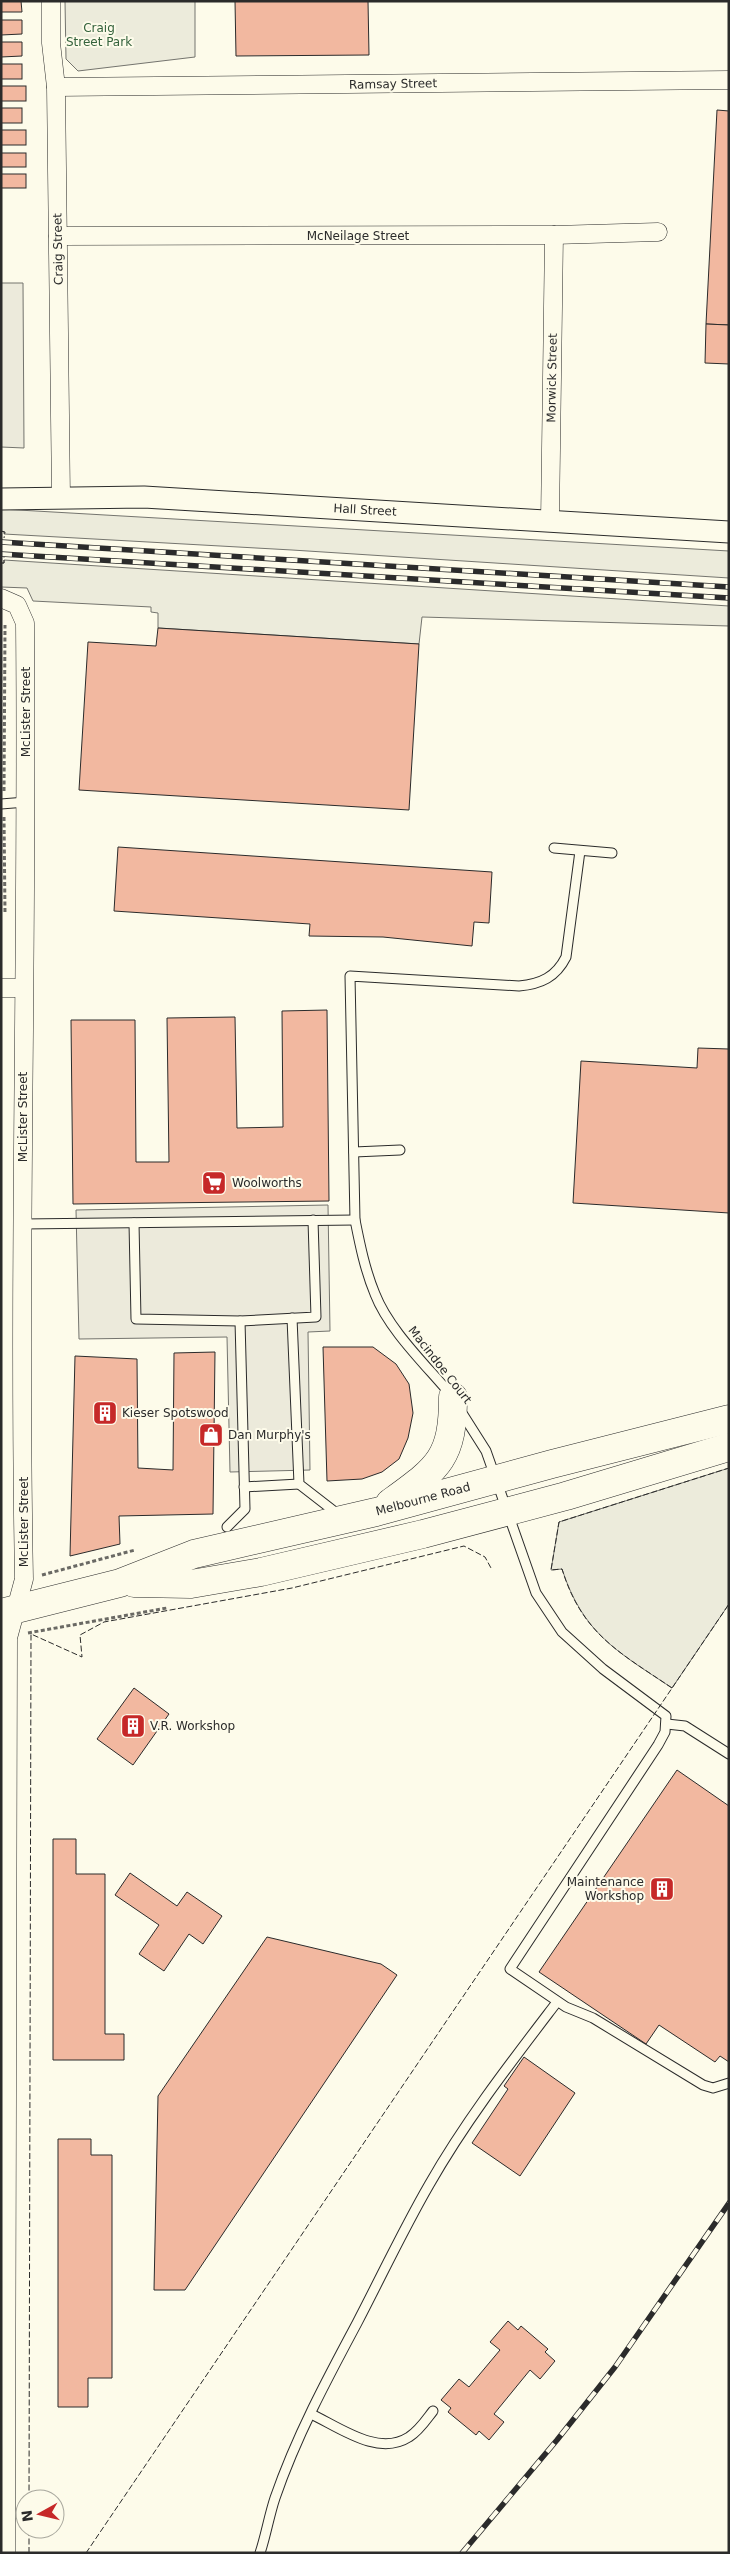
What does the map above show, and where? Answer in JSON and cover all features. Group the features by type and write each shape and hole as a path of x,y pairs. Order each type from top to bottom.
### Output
{"main road":[{"path":"376,1512 417,1483 446,1453 453,1426 453,1397"},
{"name":"Melbourne Road","path":"8,1611 120,1583 194,1554 376,1512 729,1419"},
{"name":"Melbourne Road","path":"120,1583 191,1584 262,1572 508,1512 729,1447"}],"street":[{"name":"Craig Street","path":"51,1 56,87 61,497"},
{"name":"Ramsay Street","path":"56,87 729,80"},
{"name":"McNeilage Street","path":"58,236 554,235 658,232"},
{"name":"Morwick Street","path":"550,521 554,235"},
{"name":"Hall Street","path":"1,499 61,497 168,498 729,532"},
{"name":"McLister Street","path":"1,598 17,605 25,624 26,802 23,988 24,1579 8,1611 4,2296 6,2553"},
{"path":"1,988 23,988"}],"lane":[{"path":"1,804 26,802"},
{"path":"554,848 612,853"},
{"name":"Macindoe Court","path":"580,851 566,957 560,970 547,979 535,985 519,986 350,976 355,1220 362,1256 376,1296 399,1333 453,1397 486,1451 536,1592 562,1632 602,1669 666,1716 667,1724"},
{"path":"354,1152 400,1150"},
{"path":"134,1223 136,1319 240,1321 316,1317 313,1220"},
{"path":"24,1224 355,1220"},
{"path":"292,1318 299,1484"},
{"path":"227,1527 245,1509 240,1321"},
{"path":"244,1487 299,1484 345,1519"},
{"path":"729,1754 685,1726 667,1724 658,1744 510,1969 557,2002 593,2018 703,2085 713,2088 729,2083"},
{"path":"260,2553 275,2498 311,2414 430,2184 505,2069 557,2002"},
{"path":"311,2414 372,2443 384,2444 408,2437 433,2411"}],"green space":[{"name":"Craig Street Park","path":"65,1 195,1 195,57 78,71 66,59"},
{"path":"1,509 729,551 729,578 4,534 1,531"},
{"path":"4,560 729,606 729,626 422,617 419,644 158,628 158,613 151,612 151,607 33,601 27,588 1,587 1,563 4,563"},
{"path":"729,1468 729,1604 672,1688 619,1652 605,1639 580,1610 562,1569 551,1570 559,1522"}],"shaded area":[{"path":"1,283 23,283 24,448 1,447"},
{"path":"328,1205 330,1331 308,1332 310,1470 230,1472 227,1337 79,1339 76,1210"}],"building":[{"path":"1,1 21,1 22,12 1,12"},
{"path":"235,1 368,1 369,55 236,56"},
{"path":"1,20 22,20 22,34 1,35"},
{"path":"1,42 22,42 22,56 1,57"},
{"path":"1,64 22,64 22,79 1,79"},
{"path":"1,86 26,86 26,101 1,101"},
{"path":"1,108 22,108 22,123 1,123"},
{"path":"717,110 729,111 729,325 706,324"},
{"path":"1,130 26,130 26,145 1,145"},
{"path":"1,153 26,153 26,167 1,167"},
{"path":"1,174 26,174 26,188 1,188"},
{"path":"706,324 729,325 729,364 705,363"},
{"path":"158,628 419,644 409,810 79,790 88,642 156,646"},
{"path":"118,847 492,872 489,923 474,922 472,946 383,937 309,936 310,924 114,911"},
{"path":"327,1010 329,1201 73,1204 71,1020 135,1020 136,1162 169,1162 167,1018 235,1017 237,1128 283,1127 282,1011"},
{"path":"698,1048 729,1049 729,1213 573,1203 581,1061 697,1068"},
{"path":"323,1347 373,1347 396,1364 409,1384 413,1413 408,1438 399,1459 382,1472 362,1479 327,1481"},
{"name":"Kieser Spotswood","path":"215,1352 213,1514 119,1516 120,1544 70,1556 75,1356 137,1359 138,1468 173,1470 174,1353"},
{"name":"V.R. Workshop","path":"134,1688 169,1714 133,1765 97,1739"},
{"name":"Maintenance Workshop","path":"677,1770 729,1806 729,2062 720,2056 715,2062 659,2025 646,2044 539,1972"},
{"path":"53,1839 76,1839 76,1874 105,1874 105,2034 124,2034 124,2060 53,2060"},
{"path":"130,1873 177,1906 187,1892 222,1916 203,1944 189,1934 164,1971 139,1954 159,1925 115,1895"},
{"path":"267,1937 381,1964 397,1975 185,2290 154,2290 158,2096"},
{"path":"524,2057 575,2093 520,2176 472,2143 508,2089 504,2086"},
{"path":"58,2139 91,2139 91,2155 112,2155 112,2378 88,2378 88,2407 58,2407"},
{"path":"508,2321 518,2330 521,2326 548,2349 545,2352 555,2361 540,2379 530,2370 494,2414 504,2422 489,2440 479,2431 476,2435 448,2412 451,2408 441,2400 459,2379 469,2387 500,2350 490,2342"}],"railway":[{"path":"1,542 729,587"},
{"path":"1,554 729,598"},
{"path":"462,2553 557,2440 615,2367 729,2203"}],"fence":[{"path":"1,531 5,532 4,538"},
{"path":"1,563 4,563 4,557"},
{"path":"672,1688 619,1652 605,1639 580,1610 570,1591 562,1569 551,1570 559,1522 729,1468"},
{"path":"29,2489 31,1634 82,1657 80,1635 104,1622 292,1588 464,1546 485,1557 491,1568"},
{"path":"86,2553 729,1604"},
{"path":"29,2539 29,2553"}],"place":[{"name":"Woolworths","path":"214,1183"},
{"name":"Kieser Spotswood","path":"105,1413"},
{"name":"Dan Murphy's","path":"211,1435"},
{"name":"V.R. Workshop","path":"133,1726"},
{"name":"Maintenance Workshop","path":"662,1889"}]}
